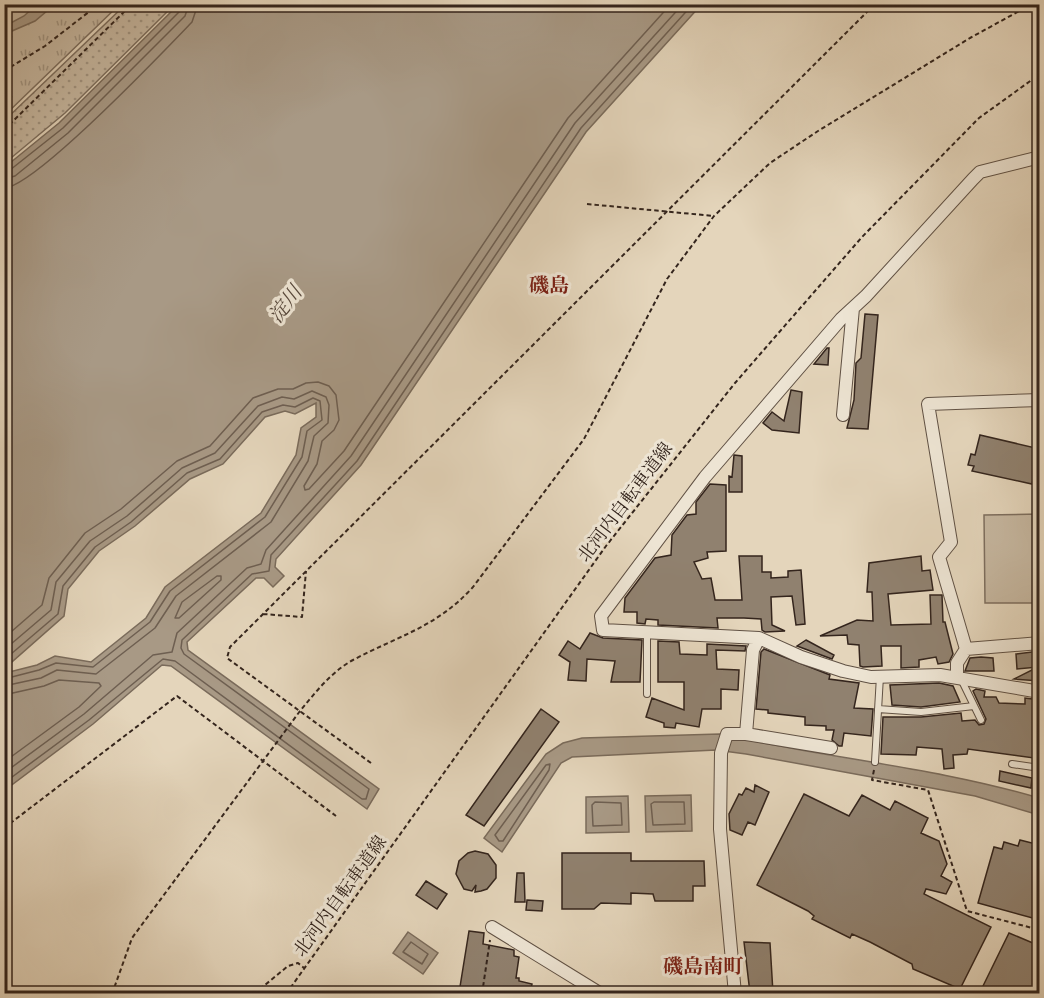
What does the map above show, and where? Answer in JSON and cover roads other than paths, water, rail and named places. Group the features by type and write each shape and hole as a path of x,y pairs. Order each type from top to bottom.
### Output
{"street":[{"path":"1040,157 980,172 854,308 705,477 601,616 603,630 759,638 801,657 843,671 880,676 940,675 1040,692"},
{"path":"843,415 854,308"},
{"path":"958,678 957,663 966,649 939,557 951,542 928,404 1040,400"},
{"path":"746,734 753,650 759,638"},
{"path":"966,649 1040,643"},
{"path":"735,993 720,829 721,753 727,734 746,734 831,748"},
{"path":"492,927 601,993"}],"lane":[{"path":"647,632 647,694"},
{"path":"875,762 880,676"},
{"path":"958,678 981,720"},
{"path":"878,709 921,712 974,706"},
{"path":"1012,764 1040,768"}],"water":[{"path":"36,5 54,5 35,21 5,34 5,26 24,16"},
{"name":"淀川","path":"178,5 701,5 586,132 361,465 276,559 275,567 284,576 273,587 264,578 256,578 187,642 188,650 379,789 367,809 171,666 162,665 93,724 5,790 5,673 37,665 55,656 91,662 146,618 165,587 261,513 296,455 301,428 316,417 316,403 295,414 285,411 265,417 223,464 190,479 135,526 99,551 68,589 64,616 5,668 5,167 59,123"},
{"path":"720,734 920,770 1000,787 1039,798 1039,815 975,796 716,750 572,757 561,763 502,852 484,838 546,754 563,743 582,738"},
{"path":"691,795 692,831 646,832 645,796"},
{"path":"628,796 629,832 586,833 586,797"},
{"path":"408,932 438,953 423,974 393,953"}],"district":[{"name":"磯島","path":"549,285"},
{"name":"磯島南町","path":"703,966"}]}
